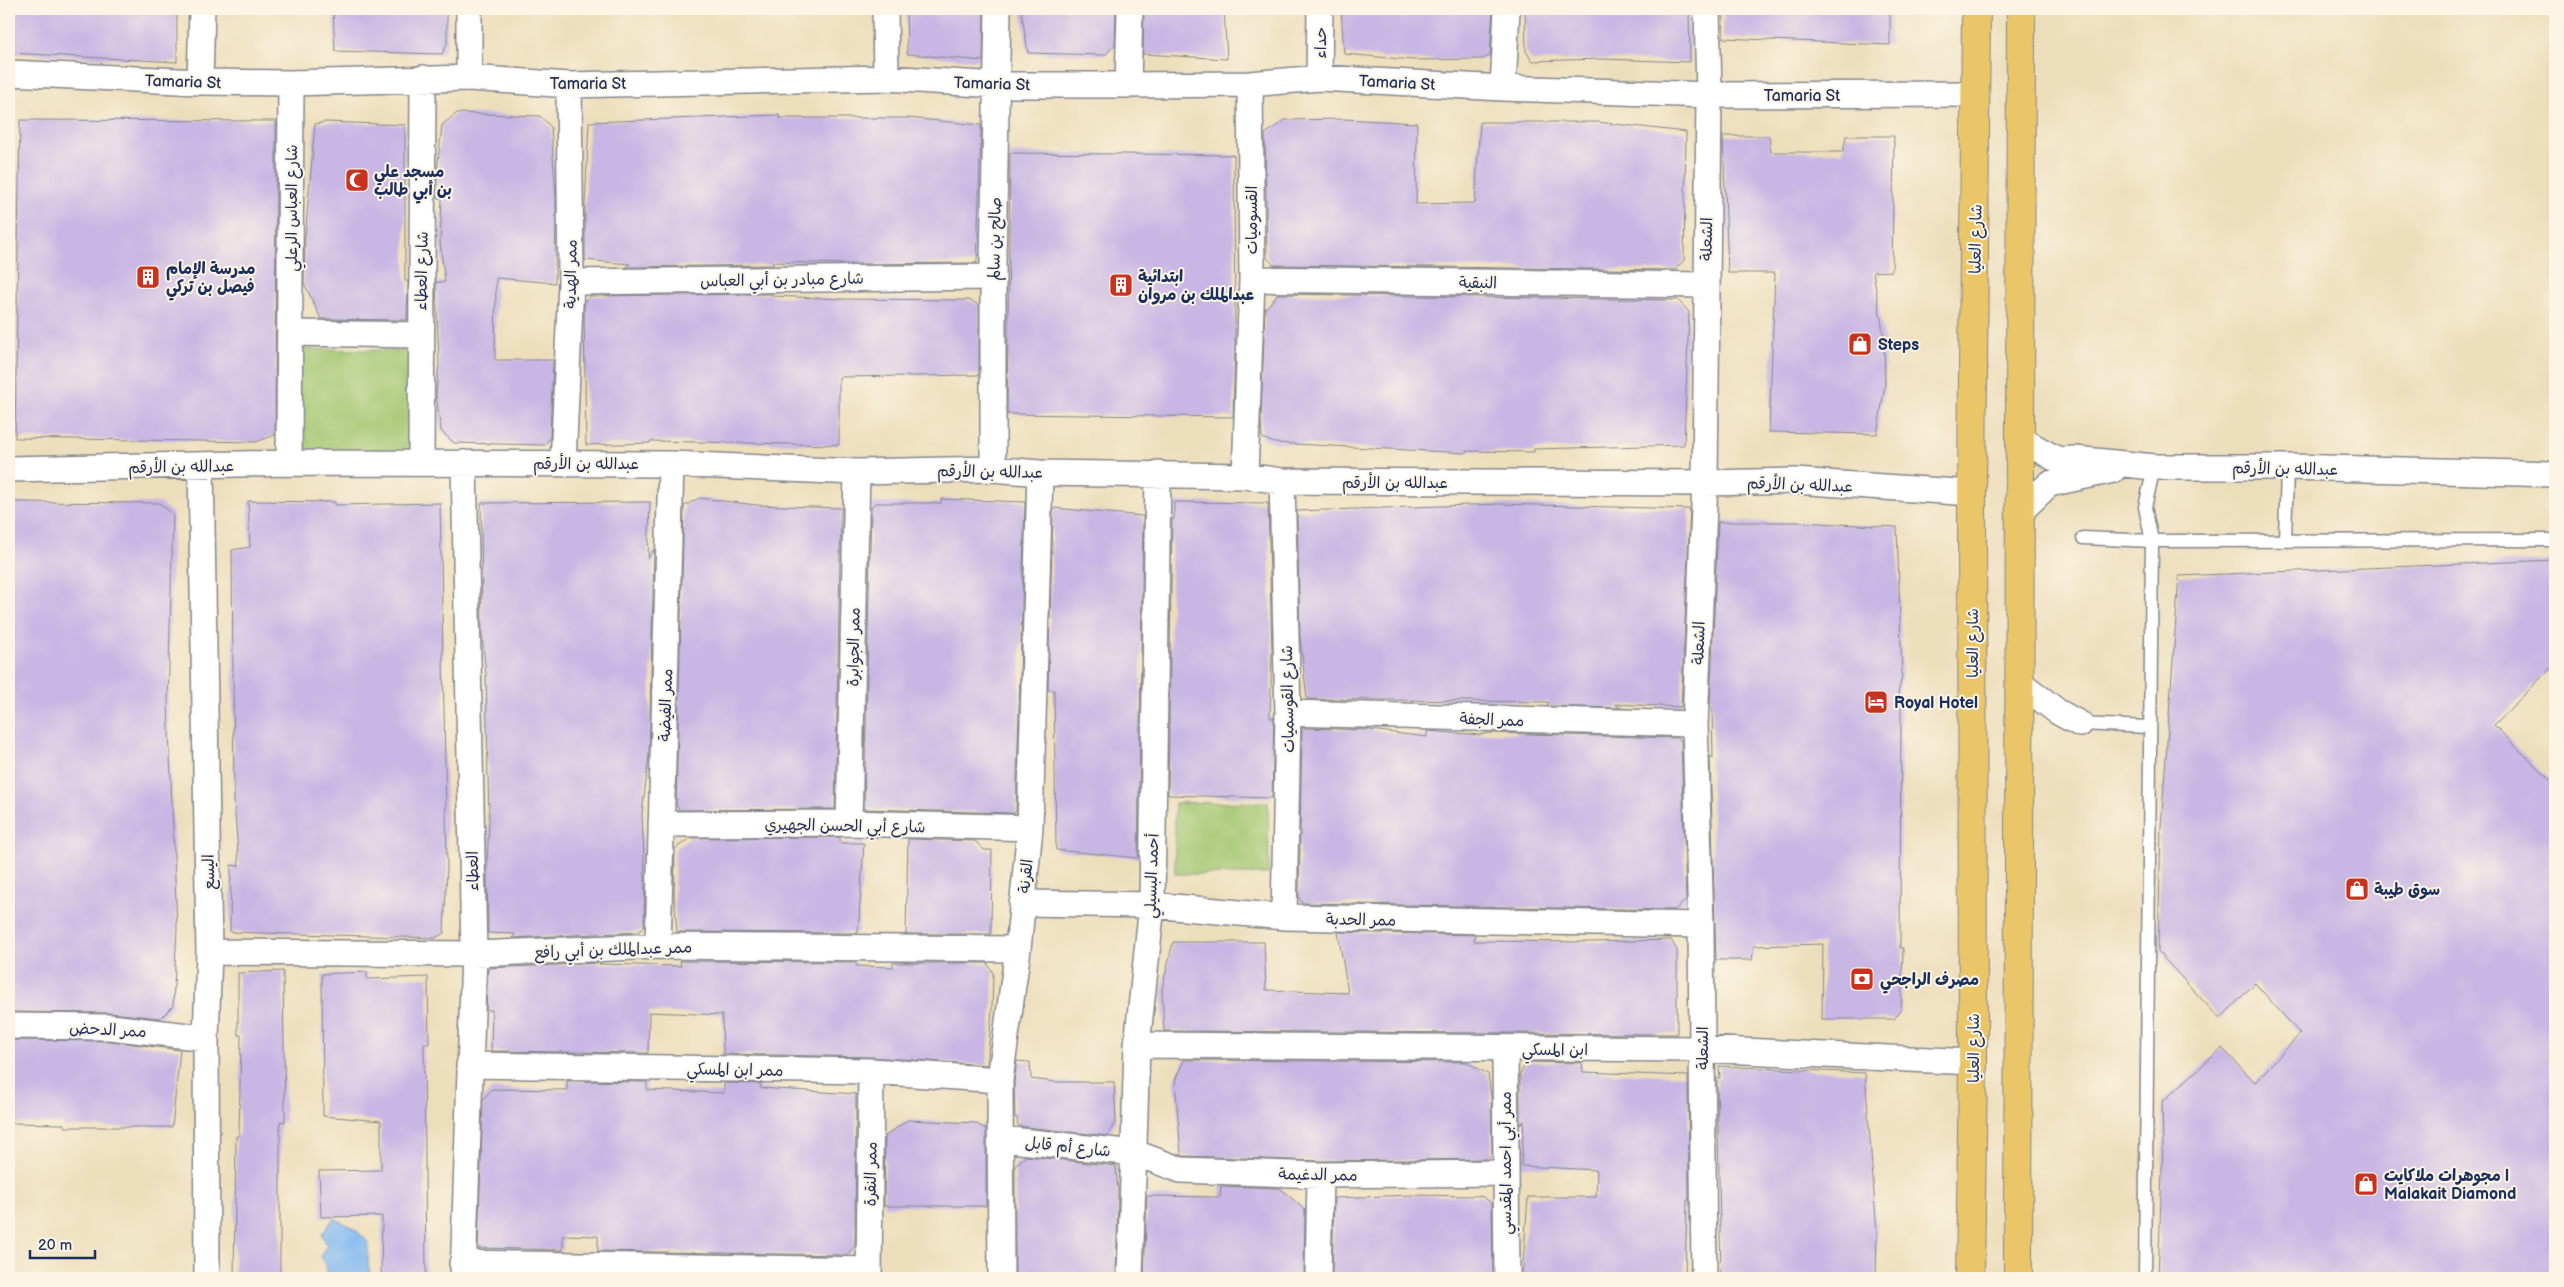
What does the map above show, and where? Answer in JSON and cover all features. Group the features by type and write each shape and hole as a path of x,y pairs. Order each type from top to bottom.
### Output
{"main road":[{"name":"شارع العليا","path":"1970,1278 1973,1062 1972,493 1976,9"},
{"path":"2018,1278 2021,9"}],"street":[{"path":"200,82 202,9"},
{"path":"469,9 469,78"},
{"path":"885,9 886,78"},
{"name":"صالح بن سالم","path":"993,469 993,277 998,9"},
{"path":"1128,85 1130,9"},
{"name":"حداء","path":"1319,78 1320,9"},
{"path":"1504,88 1507,9"},
{"name":"الشعلة","path":"1704,1278 1701,925 1695,724 1705,483 1705,284 1709,95 1707,9"},
{"name":"Tamaria St","path":"9,72 200,82 291,83 469,78 569,85 886,78 997,85 1250,84 1319,78 1504,88 1709,95 1976,94"},
{"name":"شارع العطاء","path":"421,463 420,335 423,78"},
{"name":"شارع العباس الرعلي","path":"289,463 291,83"},
{"name":"القسوميات","path":"1246,476 1252,279 1250,84"},
{"name":"ممر الهدية","path":"563,463 571,282 569,85"},
{"name":"شارع مبادر بن أبي العباس","path":"571,282 993,277"},
{"name":"النبقية","path":"1252,279 1705,284"},
{"path":"290,333 420,335"},
{"name":"عبدالله بن الأرقم","path":"2020,439 2058,460 2075,459 2154,467 2287,467 2555,474"},
{"name":"عبدالله بن الأرقم","path":"9,469 289,463 671,464 857,472 993,469 1040,473 1246,476 1282,481 1705,483 1795,481 1972,493"},
{"name":"العطاء","path":"462,1271 474,954 464,463"},
{"name":"ممر الفيضة","path":"658,946 671,464"},
{"name":"اليسع","path":"201,466 209,952 206,1038 207,1278"},
{"path":"2020,519 2024,508 2049,484 2103,470 2154,467"},
{"name":"ممر الجوابرة","path":"849,823 857,472"},
{"name":"القرنة","path":"1002,1278 1000,1080 1018,949 1030,828 1040,473"},
{"name":"أحمد البسيلي","path":"1130,1278 1137,1045 1152,905 1158,474"},
{"name":"شارع القوسميات","path":"1282,481 1288,713 1284,917"},
{"path":"2019,682 2080,724"},
{"name":"ممر الجفة","path":"1288,713 1695,724"},
{"name":"شارع أبي الحسن الجهيري","path":"661,824 849,823 1030,828"},
{"name":"ممر الحدبة","path":"1022,903 1152,905 1284,917 1701,925"},
{"name":"ممر عبدالملك بن أبي رافع","path":"209,952 474,954 658,946 1018,949"},
{"name":"ممر الدحض","path":"9,1026 110,1027 206,1038"},
{"name":"ابن المسكي","path":"1137,1045 1701,1049 1973,1062"},
{"name":"ممر أبي احمد المقدسي","path":"1505,1048 1504,1173 1507,1278"},
{"name":"ممر ابن المسكي","path":"469,1065 871,1070 1000,1080"},
{"name":"ممر النقرة","path":"869,1274 871,1070"},
{"name":"شارع أم قابل","path":"1002,1139 1135,1153"},
{"name":"ممر الدغيمة","path":"1135,1153 1181,1170 1320,1175 1504,1173"},
{"path":"1318,1278 1320,1175"},
{"path":"462,1271 869,1274"}],"lane":[{"path":"2145,1278 2148,727 2152,542 2145,508 2154,467"},
{"path":"2285,541 2287,467"},
{"path":"2083,538 2152,542 2555,540"},
{"path":"2080,724 2148,727"}],"green space":[{"path":"299,349 414,351 412,454 309,451 298,438"},
{"path":"1268,802 1269,874 1175,874 1175,803"}],"water":[{"path":"334,1218 355,1229 368,1242 368,1266 372,1278 326,1278 327,1268 321,1256 327,1245 322,1234"}],"building":[{"path":"9,9 177,9 177,62 9,53"},
{"path":"333,9 447,9 447,44 442,54 335,51"},
{"path":"906,9 984,9 983,61 907,54"},
{"path":"1021,9 1116,9 1115,45 1105,55 1028,53"},
{"path":"1144,9 1224,9 1227,59 1143,54"},
{"path":"1341,9 1493,9 1490,55 1484,59 1413,60 1344,54"},
{"path":"1525,9 1689,9 1690,62 1601,59 1532,61 1526,51"},
{"path":"1724,9 1890,9 1890,45 1723,38"},
{"path":"457,113 540,116 551,127 556,198 555,283 496,278 495,360 553,360 550,437 545,445 454,443 441,431 436,394 439,364 436,282 445,282 440,243 442,198 437,198 437,172 442,125"},
{"path":"779,115 779,118 908,118 981,125 977,263 848,264 773,262 773,265 626,267 630,264 585,260 585,205 589,122"},
{"path":"1344,119 1417,123 1416,204 1475,203 1480,122 1597,122 1686,132 1684,260 1675,270 1274,265 1267,258 1265,134 1285,120"},
{"name":"مدرسة الإمام فيصل بن تركي","path":"20,120 276,121 275,435 256,442 15,438"},
{"path":"326,122 405,125 405,281 408,281 407,320 321,319 304,283 305,238 315,124"},
{"path":"1723,136 1769,136 1771,152 1843,152 1846,136 1894,136 1892,271 1873,272 1884,338 1885,385 1877,434 1769,432 1775,273 1728,273"},
{"name":"ابتدائية عبدالملك بن مروان","path":"1010,153 1234,155 1235,344 1233,417 1007,414"},
{"path":"772,294 772,296 842,299 969,300 979,305 979,375 839,377 839,445 650,441 650,443 586,445 584,306 585,301 591,296"},
{"path":"1278,294 1678,300 1689,312 1684,445 1534,449 1534,452 1466,451 1466,453 1275,443 1262,438 1261,418 1265,309"},
{"path":"699,498 756,505 841,508 835,809 679,810 676,804 684,506"},
{"path":"941,499 1025,502 1016,811 1013,813 864,809 871,507 875,503 941,503"},
{"path":"248,501 335,502 335,505 440,503 447,866 444,933 435,938 230,932 231,865 239,866 234,801 232,550 250,547"},
{"path":"9,502 159,503 173,514 168,705 177,928 173,1006 161,1018 110,1013 9,1012"},
{"path":"650,502 648,559 654,549 649,755 642,814 645,880 644,927 638,932 512,938 515,934 488,933 487,865 489,820 486,675 482,635 481,503"},
{"path":"1174,502 1268,503 1272,651 1270,718 1274,718 1272,798 1168,795 1172,519 1174,519"},
{"path":"1499,504 1690,509 1681,707 1615,704 1621,708 1548,706 1548,702 1307,699 1300,637 1297,511"},
{"path":"1053,508 1143,516 1138,858 1056,850 1054,690 1048,690"},
{"path":"1718,522 1800,522 1897,527 1902,676 1896,703 1901,704 1900,948 1903,948 1901,1011 1894,1019 1822,1019 1823,944 1754,946 1752,960 1716,960 1710,756 1713,758 1712,708 1710,708"},
{"name":"سوق طيبة","path":"2555,560 2555,664 2494,725 2555,785 2555,1278 2158,1278 2163,1145 2162,1102 2222,1048 2255,1082 2300,1034 2255,983 2220,1019 2158,952 2161,827 2179,576"},
{"path":"1302,728 1370,730 1427,737 1427,731 1480,735 1489,733 1676,738 1681,740 1686,901 1674,910 1302,903 1299,898"},
{"path":"840,837 840,843 864,843 858,933 677,932 674,894 675,849 690,838"},
{"path":"908,839 975,841 984,850 992,850 991,934 906,934"},
{"path":"1338,932 1475,935 1474,941 1591,942 1671,940 1677,950 1677,1034 1164,1031 1162,989 1173,942 1264,942 1266,990 1348,993"},
{"path":"680,961 856,962 856,966 893,967 893,963 987,963 993,973 987,1065 871,1057 723,1054 722,1015 649,1012 648,1053 491,1051 492,1010 486,1010 488,968 601,963 599,964 681,966"},
{"path":"283,971 285,1122 280,1121 280,1278 234,1278 236,1136 239,1136 241,1035 238,1035 238,973"},
{"path":"367,972 367,979 428,977 429,1044 424,1044 426,1278 381,1278 382,1216 321,1217 319,1171 381,1170 381,1121 323,1116 322,974"},
{"path":"9,1040 109,1041 180,1050 172,1127 64,1127 64,1124 9,1123"},
{"path":"1184,1060 1466,1062 1488,1074 1491,1097 1492,1155 1488,1159 1320,1161 1184,1156 1181,1155 1175,1080"},
{"path":"1017,1061 1030,1062 1031,1079 1056,1082 1114,1082 1116,1121 1107,1136 1018,1126 1017,1117 1015,1118 1014,1081"},
{"path":"1526,1062 1582,1063 1583,1072 1688,1076 1689,1200 1687,1200 1685,1278 1522,1278 1528,1197 1596,1197 1597,1170 1521,1166 1524,1121 1520,1125 1520,1075"},
{"path":"1719,1066 1865,1073 1877,1234 1876,1278 1721,1278 1717,1078 1720,1078"},
{"path":"567,1081 647,1082 647,1090 724,1093 724,1083 761,1084 760,1088 856,1094 855,1246 847,1255 598,1251 598,1236 563,1235 563,1250 478,1248 483,1099 492,1089 567,1090"},
{"path":"908,1120 975,1123 986,1129 986,1206 884,1206 885,1136"},
{"path":"1026,1156 1116,1166 1118,1193 1116,1278 1015,1278 1015,1165"},
{"path":"1221,1186 1280,1188 1305,1210 1304,1278 1144,1278 1147,1196 1220,1197"},
{"path":"1411,1195 1481,1196 1492,1203 1493,1278 1332,1278 1334,1198"}],"place":[{"name":"مسجد علي بن أبي طالب","path":"357,180"},
{"name":"مدرسة الإمام فيصل بن تركي","path":"148,277"},
{"name":"ابتدائية عبدالملك بن مروان","path":"1121,285"},
{"name":"Steps","path":"1860,344"},
{"name":"Royal Hotel","path":"1876,702"},
{"name":"سوق طيبة","path":"2357,889"},
{"name":"مصرف الراجحي","path":"1862,979"},
{"name":"مجوهرات ملاكايت | Malakait Diamond","path":"2366,1184"}]}
